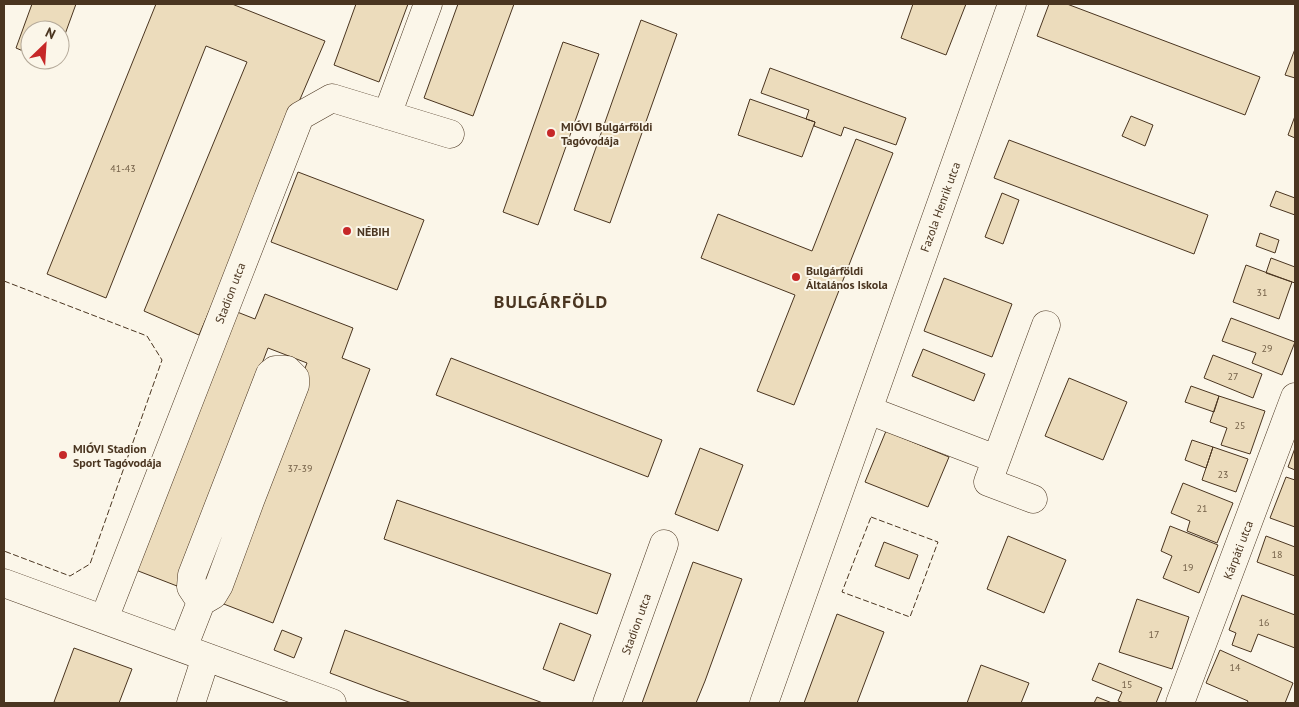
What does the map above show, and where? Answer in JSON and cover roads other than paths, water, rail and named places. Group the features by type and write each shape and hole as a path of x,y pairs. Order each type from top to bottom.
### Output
{"street":[{"path":"387,115 428,4"},
{"name":"Fazola Henrik utca","path":"764,703 1012,4"},
{"name":"Stadion utca","path":"104,619 300,116 332,98 450,134"},
{"path":"1033,499 988,482 1046,325"},
{"path":"191,703 194,653 202,602 191,587 192,575 270,374 275,370 287,370 295,378 295,385 220,585 212,595 202,602"},
{"name":"Kárpáti utca","path":"1180,703 1295,397"},
{"path":"868,410 996,459"},
{"name":"Stadion utca","path":"607,703 664,544"},
{"path":"4,583 332,703"}],"place":[{"name":"MIÓVI Bulgárföldi Tagóvodája","path":"551,133"},
{"name":"NÉBIH","path":"347,231"},
{"name":"Bulgárföldi Általános Iskola","path":"796,277"},
{"name":"MIÓVI Stadion Sport Tagóvodája","path":"63,455"}],"district":[{"name":"BULGÁRFÖLD","path":"551,301"}]}
